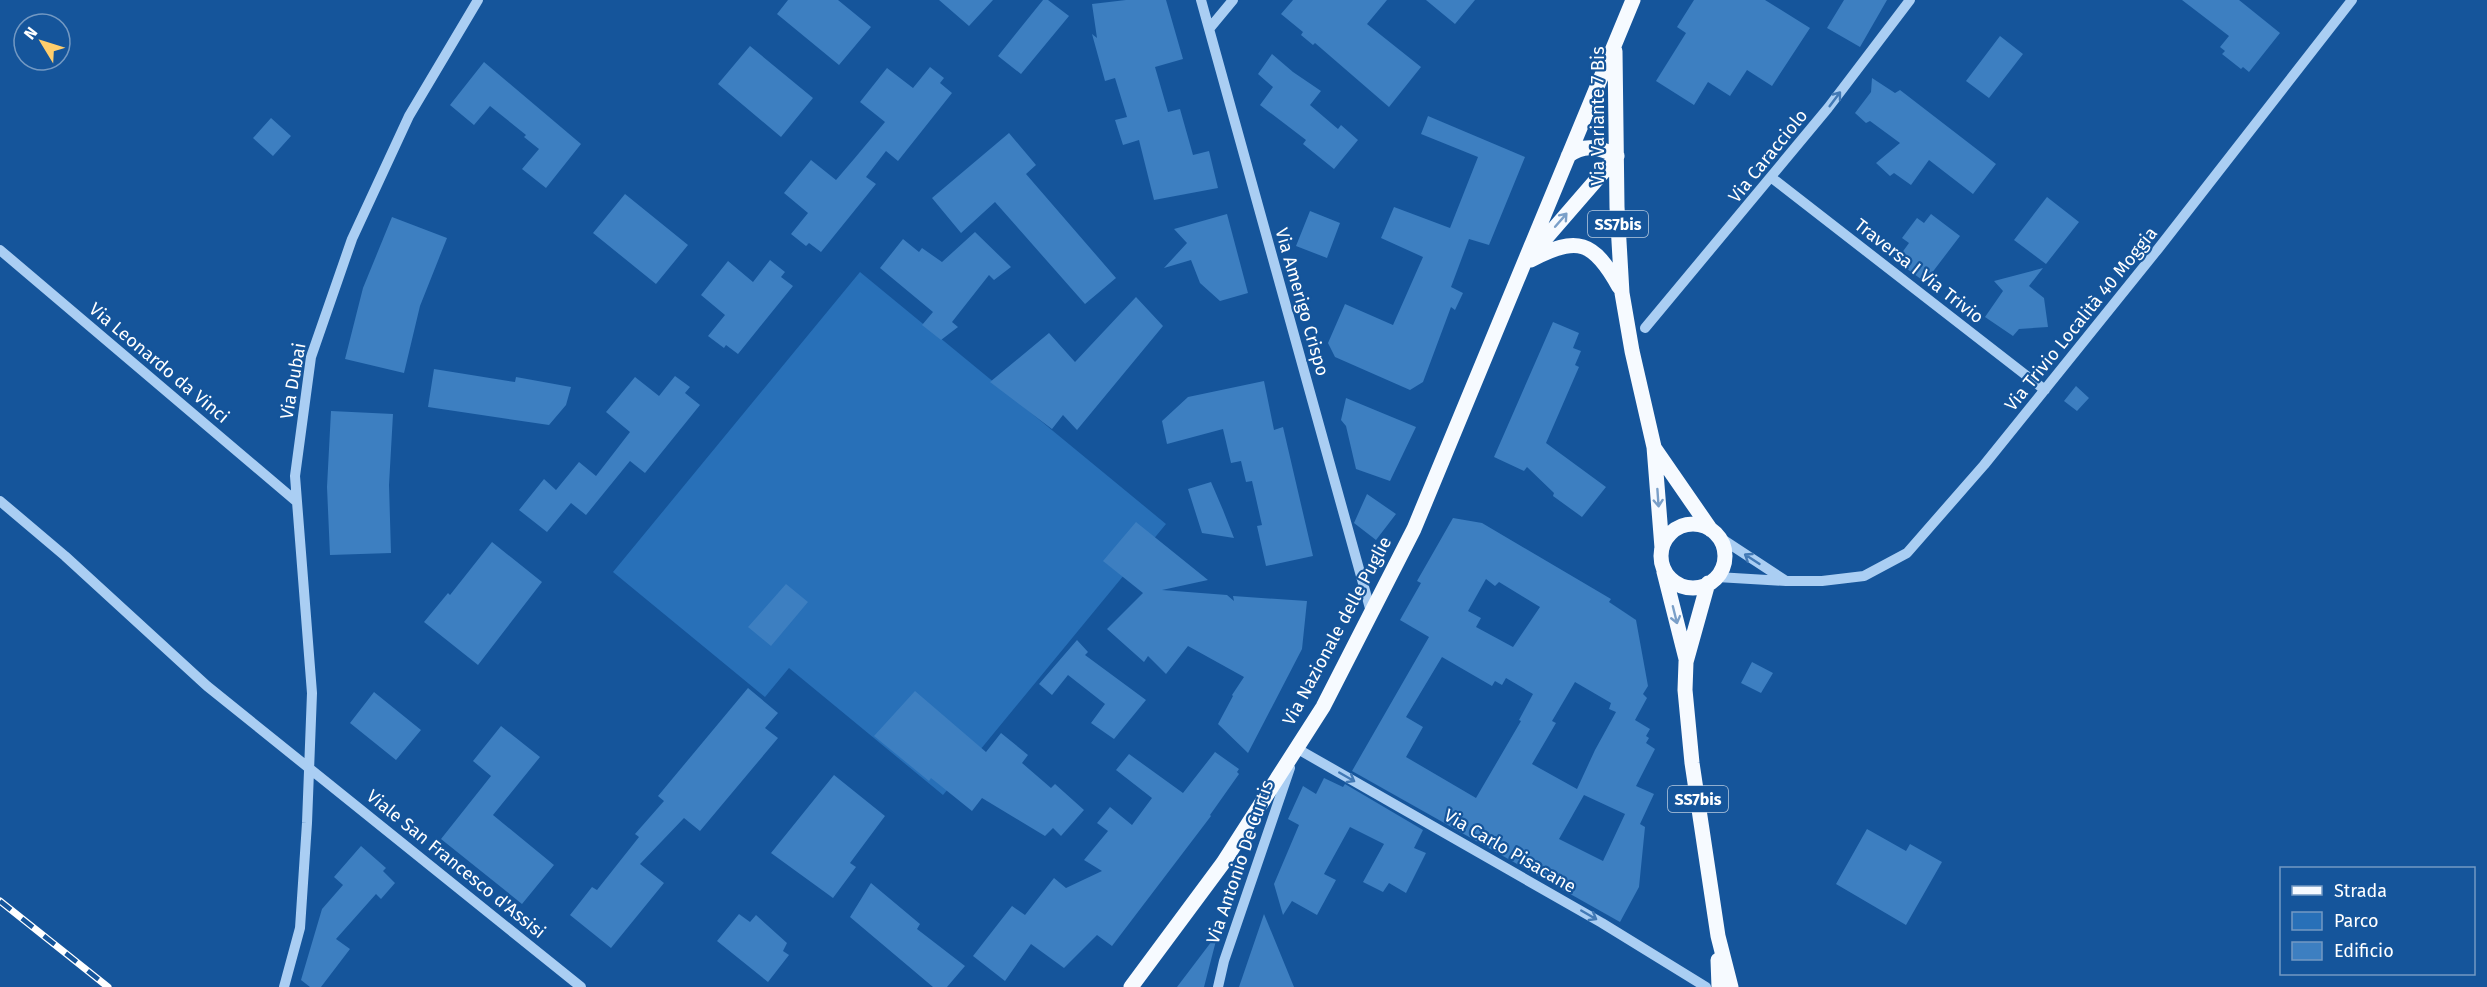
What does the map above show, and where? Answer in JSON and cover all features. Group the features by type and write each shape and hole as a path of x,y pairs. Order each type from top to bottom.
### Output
{"main road":[{"name":"Via Variante 7 Bis","path":"1633,0 1615,43 1622,293 1632,351 1654,447 1662,548"},
{"name":"Via Nazionale delle Puglie","path":"1131,987 1223,862 1323,707 1414,529 1615,43"},
{"path":"1568,156 1577,149 1592,147 1617,156"},
{"name":"Via Nazionale delle Puglie","path":"1523,264 1617,156"},
{"path":"1523,264 1561,246 1580,245 1596,253 1609,268 1622,293"},
{"name":"Via Variante 7 Bis","path":"1654,447 1715,534"},
{"path":"1662,548 1666,539 1682,526 1702,525 1715,534"},
{"name":"SS7bis","path":"1686,662 1712,580 1722,568 1724,557 1715,534"},
{"name":"SS7bis","path":"1662,548 1664,569 1686,662 1685,690 1691,754 1718,936 1731,987"},
{"path":"1664,569 1678,584 1688,587 1698,587 1712,580"},
{"name":"SS7bis","path":"1718,936 1719,987"}],"street":[{"name":"Via Dubai","path":"284,987 300,928 309,767 312,693 295,476 311,357 352,239 409,117 478,0"},
{"name":"Via Amerigo Crispo","path":"1201,0 1371,612"},
{"path":"1209,28 1233,0"},
{"name":"Via Caracciolo","path":"1645,328 1772,178 1910,0"},
{"name":"Via Trivio Località 40 Moggia","path":"1712,580 1822,581 1864,576 1907,553 1984,465 2045,390 2352,0"},
{"name":"Traversa I Via Trivio","path":"1772,178 2045,390"},
{"name":"Via Leonardo da Vinci","path":"0,250 297,502"},
{"name":"Viale San Francesco d'Assisi","path":"0,501 65,556 207,686 581,987"},
{"path":"1715,534 1786,581"},
{"name":"Via Antonio De Curtis","path":"1218,987 1224,961 1296,748"},
{"name":"Via Carlo Pisacane","path":"1296,748 1602,922 1706,987"}],"green space":[{"path":"860,272 1166,524 943,795 789,668 765,697 613,572"}],"building":[{"path":"788,0 838,0 871,27 839,65 777,14"},
{"path":"939,0 993,0 969,26"},
{"path":"1043,0 1048,0 1069,16 1021,74 998,56"},
{"path":"1126,0 1166,0 1183,59 1155,67 1168,112 1180,109 1193,155 1209,151 1218,188 1154,200 1139,140 1123,145 1115,120 1127,117 1115,78 1105,81 1092,34 1097,38 1092,4"},
{"path":"1293,0 1387,0 1367,24 1421,67 1389,107 1315,43 1313,45 1301,35 1303,32 1281,14"},
{"path":"1426,0 1475,0 1455,24"},
{"path":"1694,0 1765,0 1810,28 1772,86 1747,70 1730,96 1708,82 1694,105 1656,81 1686,33 1677,27"},
{"path":"1844,0 1887,0 1860,47 1827,28"},
{"path":"2182,0 2239,0 2280,33 2249,72 2243,67 2241,69 2222,54 2225,51 2220,47 2229,36"},
{"path":"2000,36 2023,54 1989,98 1966,81"},
{"path":"750,46 813,98 781,137 718,84"},
{"path":"1272,54 1321,91 1310,105 1338,129 1341,125 1358,140 1334,169 1303,144 1306,140 1260,105 1273,87 1258,74"},
{"path":"484,62 581,144 546,188 522,169 539,149 524,137 526,135 490,106 474,125 450,105"},
{"path":"930,67 944,78 940,83 952,93 898,161 886,151 866,177 876,184 821,252 809,243 806,246 791,234 808,213 784,193 811,160 836,180 885,122 860,102 887,68 913,88"},
{"path":"1872,78 1895,93 1900,90 1996,164 1973,194 1929,160 1911,185 1894,173 1890,176 1876,163 1900,143 1870,121 1866,123 1855,113 1871,92"},
{"path":"1428,116 1525,157 1489,245 1469,239 1451,287 1463,293 1455,310 1451,307 1423,382 1410,390 1335,357 1328,343 1345,304 1393,325 1423,257 1381,238 1394,207 1450,228 1478,157 1421,134"},
{"path":"271,118 291,136 273,156 253,138"},
{"path":"1009,133 1036,165 1026,174 1116,278 1085,304 995,202 961,233 932,198"},
{"path":"625,194 688,245 656,284 593,233"},
{"path":"2047,197 2079,222 2046,264 2014,240"},
{"path":"1310,211 1340,223 1327,258 1296,246"},
{"path":"1227,214 1248,293 1220,301 1200,283 1191,260 1164,268 1187,243 1174,229"},
{"path":"1931,214 1960,236 1925,282 1896,261 1909,243 1902,238 1917,218 1924,223"},
{"path":"392,217 447,238 420,306 404,373 345,359 363,288"},
{"path":"975,232 1011,267 994,280 989,275 952,322 958,327 941,340 922,325 933,312 880,268 903,239 919,252 922,248 942,262"},
{"path":"770,260 785,272 781,277 793,286 738,354 726,345 724,348 708,336 725,315 701,295 728,261 753,282"},
{"path":"2043,268 2029,286 2044,298 2048,327 2019,329 2013,336 1985,317 2003,291 1994,281"},
{"path":"1136,297 1163,326 1077,430 1063,415 1052,429 990,382 1049,333 1075,362"},
{"path":"1553,322 1579,333 1573,348 1581,351 1575,365 1579,367 1546,443 1606,487 1582,517 1553,496 1554,493 1527,467 1524,471 1494,457"},
{"path":"434,369 515,382 516,377 571,387 566,405 549,425 428,407"},
{"path":"675,376 690,387 685,393 700,405 645,473 630,461 586,515 571,503 547,532 519,510 544,479 556,490 579,462 596,476 630,432 606,412 635,377 659,396"},
{"path":"1264,381 1274,430 1283,427 1313,556 1266,566 1257,526 1262,525 1252,481 1246,482 1241,461 1231,463 1223,429 1167,444 1162,421 1188,397"},
{"path":"2076,386 2089,398 2077,411 2064,401"},
{"path":"1346,398 1416,427 1390,481 1356,469 1346,426 1341,420"},
{"path":"331,411 393,414 389,485 391,553 330,555 327,487"},
{"path":"1211,482 1234,538 1202,533 1188,489"},
{"path":"1367,494 1396,514 1376,540 1354,523"},
{"path":"1453,518 1482,523 1611,599 1609,602 1636,620 1648,686 1643,694 1647,698 1635,720 1650,729 1646,736 1649,738 1646,743 1655,749 1636,786 1654,794 1640,824 1645,827 1639,887 1620,922 1352,771 1429,637 1400,620 1421,583 1417,581","holes":["1486,579 1495,586 1499,582 1540,607 1513,647 1476,627 1481,618 1468,611","1442,657 1492,686 1495,681 1502,685 1506,678 1533,694 1519,720 1521,721 1476,798 1406,757 1423,727 1406,717","1575,682 1611,703 1609,709 1616,712 1577,789 1532,764 1556,723 1552,721","1584,795 1625,814 1603,861 1559,839"]},
{"path":"1136,522 1208,580 1162,590 1227,595 1234,601 1233,596 1307,601 1302,649 1248,753 1218,724 1244,677 1188,646 1166,674 1148,656 1144,662 1107,629 1143,593 1103,561"},
{"path":"492,542 542,582 478,665 424,622 448,593 450,595"},
{"path":"786,584 808,602 771,646 748,627"},
{"path":"1077,640 1088,652 1085,655 1146,700 1114,739 1091,723 1105,704 1068,675 1052,695 1039,684"},
{"path":"1752,662 1773,673 1761,693 1741,683"},
{"path":"748,688 778,713 765,728 778,738 700,831 684,818 640,864 664,883 611,948 570,915 592,887 597,890 639,837 635,834 664,801 658,796"},
{"path":"915,691 986,752 1001,733 1028,755 1022,763 1051,788 1055,784 1084,810 1061,836 1053,828 1045,836 982,798 972,811 931,778 929,781 874,736"},
{"path":"374,692 421,730 396,760 350,723"},
{"path":"501,726 540,757 493,815 554,865 522,904 441,839 491,776 473,761"},
{"path":"1215,752 1239,769 1237,772 1239,774 1211,816 1112,946 1097,935 1064,968 1031,944 1005,981 973,956 1012,906 1025,915 1054,878 1066,888 1102,871 1084,860 1108,831 1097,823 1110,807 1132,825 1152,798 1116,770 1129,754 1183,793"},
{"path":"834,775 885,816 850,863 856,867 833,898 771,853"},
{"path":"1324,778 1343,787 1345,784 1423,830 1414,848 1426,853 1406,893 1389,883 1383,892 1363,882 1384,844 1350,827 1324,874 1336,880 1317,915 1292,901 1283,915 1274,884 1299,825 1288,819 1303,786 1316,794"},
{"path":"1867,829 1906,851 1910,844 1942,862 1906,925 1836,884"},
{"path":"361,846 386,868 383,871 395,883 381,899 376,894 336,939 350,949 321,987 310,987 301,980 322,909 343,885 334,877"},
{"path":"871,883 920,924 917,929 965,966 947,987 933,987 850,917"},
{"path":"739,914 750,922 756,915 787,943 783,951 789,955 768,982 717,941"},
{"path":"1264,914 1294,987 1239,987"},
{"path":"1218,933 1204,987 1177,987"}],"railway":[{"path":"0,901 108,987"}]}
